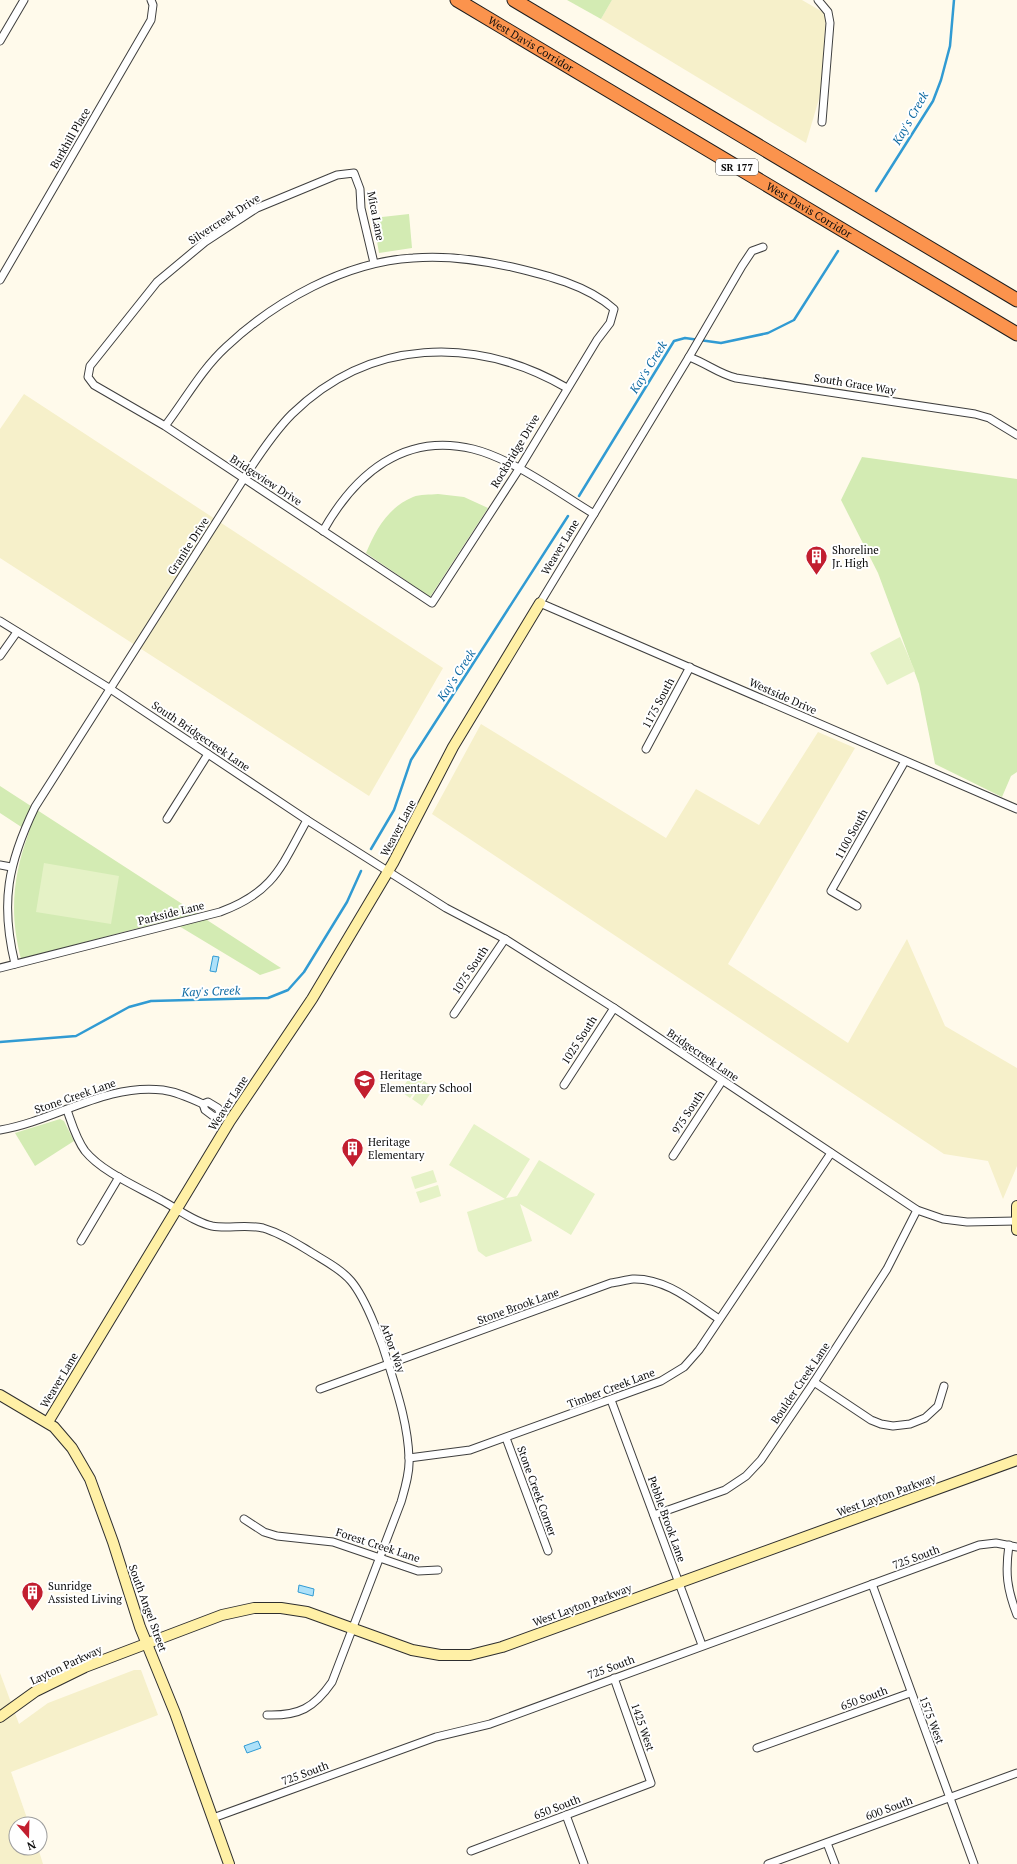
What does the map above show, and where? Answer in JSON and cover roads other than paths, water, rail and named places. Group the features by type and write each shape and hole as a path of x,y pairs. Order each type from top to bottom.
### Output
{"highway":[{"name":"West Davis Corridor","path":"456,0 1017,334"},
{"name":"SR 177","path":"514,0 1017,300"}],"main road":[{"name":"Weaver Lane","path":"48,1422 230,1121 308,1004 388,871 413,827 453,747 540,603"},
{"path":"1017,1206 1017,1226"},
{"name":"South Angel Street","path":"0,1395 48,1422 72,1448 90,1479 146,1643 175,1713 229,1864"},
{"name":"West Layton Parkway","path":"146,1643 222,1615 254,1608 281,1608 307,1612 412,1650 440,1655 470,1655 502,1647 1017,1460"},
{"name":"Layton Parkway","path":"0,1717 36,1690 56,1680 146,1643"}],"street":[{"path":"0,41 24,0"},
{"path":"818,0 826,8 830,20 822,122"},
{"name":"Burkhill Place","path":"0,280 151,20 152,3"},
{"name":"Mica Lane","path":"354,173 360,189 362,208 374,263"},
{"name":"Silvercreek Drive","path":"88,377 90,366 157,282 205,242 257,208 337,175 354,173"},
{"name":"Weaver Lane","path":"540,603 694,350 752,251 764,247"},
{"name":"Rockbridge Drive","path":"374,263 413,258 455,258 495,263 536,272 585,290 603,299 614,309 610,323 597,340 519,469 432,603"},
{"path":"165,426 192,386 225,348 259,319 301,294 337,276 374,263"},
{"name":"Granite Drive","path":"15,964 8,936 6,903 11,867 20,838 35,807 109,688 244,479 272,438 292,414 318,393 342,377 388,358 410,354 442,351 470,353 502,359 537,372 567,388"},
{"name":"South Grace Way","path":"689,357 700,361 724,375 736,378 974,414 989,418 1017,435"},
{"name":"Bridgeview Drive","path":"88,377 94,385 165,426 432,603"},
{"path":"323,531 341,502 360,479 383,462 405,452 429,447 451,446 474,449 519,469 594,514"},
{"name":"Westside Drive","path":"540,603 1017,809"},
{"name":"South Bridgecreek Lane","path":"0,621 109,688 307,820 388,871"},
{"path":"0,656 17,632"},
{"name":"1175 South","path":"646,749 690,667"},
{"path":"167,819 208,754"},
{"name":"1100 South","path":"857,906 831,891 905,761"},
{"name":"Parkside Lane","path":"0,968 213,914 237,906 252,898 278,872 307,820"},
{"path":"0,865 11,867"},
{"name":"Bridgecreek Lane","path":"388,871 446,908 505,939 614,1008 917,1210 942,1219 1017,1226"},
{"name":"1075 South","path":"454,1014 505,939"},
{"name":"1025 South","path":"564,1085 614,1008"},
{"name":"975 South","path":"673,1156 722,1081"},
{"name":"Stone Creek Lane","path":"0,1130 15,1128 116,1092 138,1089 163,1090 184,1095 203,1104 205,1110 213,1116 221,1115 230,1121"},
{"name":"Arbor Way","path":"66,1110 75,1132 86,1151 101,1165 119,1177 197,1221 214,1226 245,1225 264,1228 284,1236 335,1268 351,1280 370,1315 388,1364 402,1412 409,1458 408,1476 401,1502 354,1629 332,1682 321,1698 302,1710 284,1715 267,1715"},
{"name":"Timber Creek Lane","path":"409,1458 453,1454 506,1438 661,1381 684,1367 699,1350 830,1153"},
{"path":"81,1241 119,1177"},
{"name":"Boulder Creek Lane","path":"654,1515 725,1490 746,1476 761,1460 814,1382 887,1269 917,1210"},
{"name":"Stone Brook Lane","path":"320,1389 611,1284 633,1279 655,1281 672,1288 719,1319"},
{"path":"814,1382 871,1420 881,1424 893,1426 910,1424 925,1418 938,1406 944,1386"},
{"name":"Pebble Brook Lane","path":"612,1400 702,1645"},
{"name":"Stone Creek Corner","path":"506,1438 548,1551"},
{"name":"Forest Creek Lane","path":"244,1519 264,1532 277,1536 333,1542 418,1571 438,1570"},
{"name":"725 South","path":"213,1818 436,1737 490,1724 702,1645 979,1545 996,1543 1017,1547"},
{"path":"1009,1545 1006,1566 1007,1582 1017,1615"},
{"name":"1575 West","path":"872,1584 910,1693 974,1864"},
{"name":"1425 West","path":"614,1678 651,1783"},
{"name":"650 South","path":"757,1748 910,1693"},
{"name":"600 South","path":"768,1864 1017,1773"},
{"name":"650 South","path":"470,1851 651,1783"},
{"path":"566,1816 584,1864"},
{"path":"827,1843 835,1864"}],"water":[{"path":"213,956 219,957 216,972 210,971"},
{"path":"299,1585 314,1589 313,1596 298,1592"},
{"path":"258,1741 261,1748 247,1753 244,1746"}],"waterway":[{"name":"Kay's Creek","path":"876,191 933,101 941,80 950,46 954,0"},
{"name":"Kay's Creek","path":"579,496 674,341 685,338 721,343 768,333 794,320 838,251"},
{"name":"Kay's Creek","path":"371,849 394,810 411,760 568,516"},
{"name":"Kay's Creek","path":"0,1042 76,1036 129,1007 151,1001 268,998 288,990 304,972 347,902 361,871"}],"place":[{"name":"Shoreline Jr. High","path":"817,576"},
{"name":"Heritage Elementary School","path":"364,1100"},
{"name":"Heritage Elementary","path":"353,1168"},
{"name":"Sunridge Assisted Living","path":"32,1612"}]}
